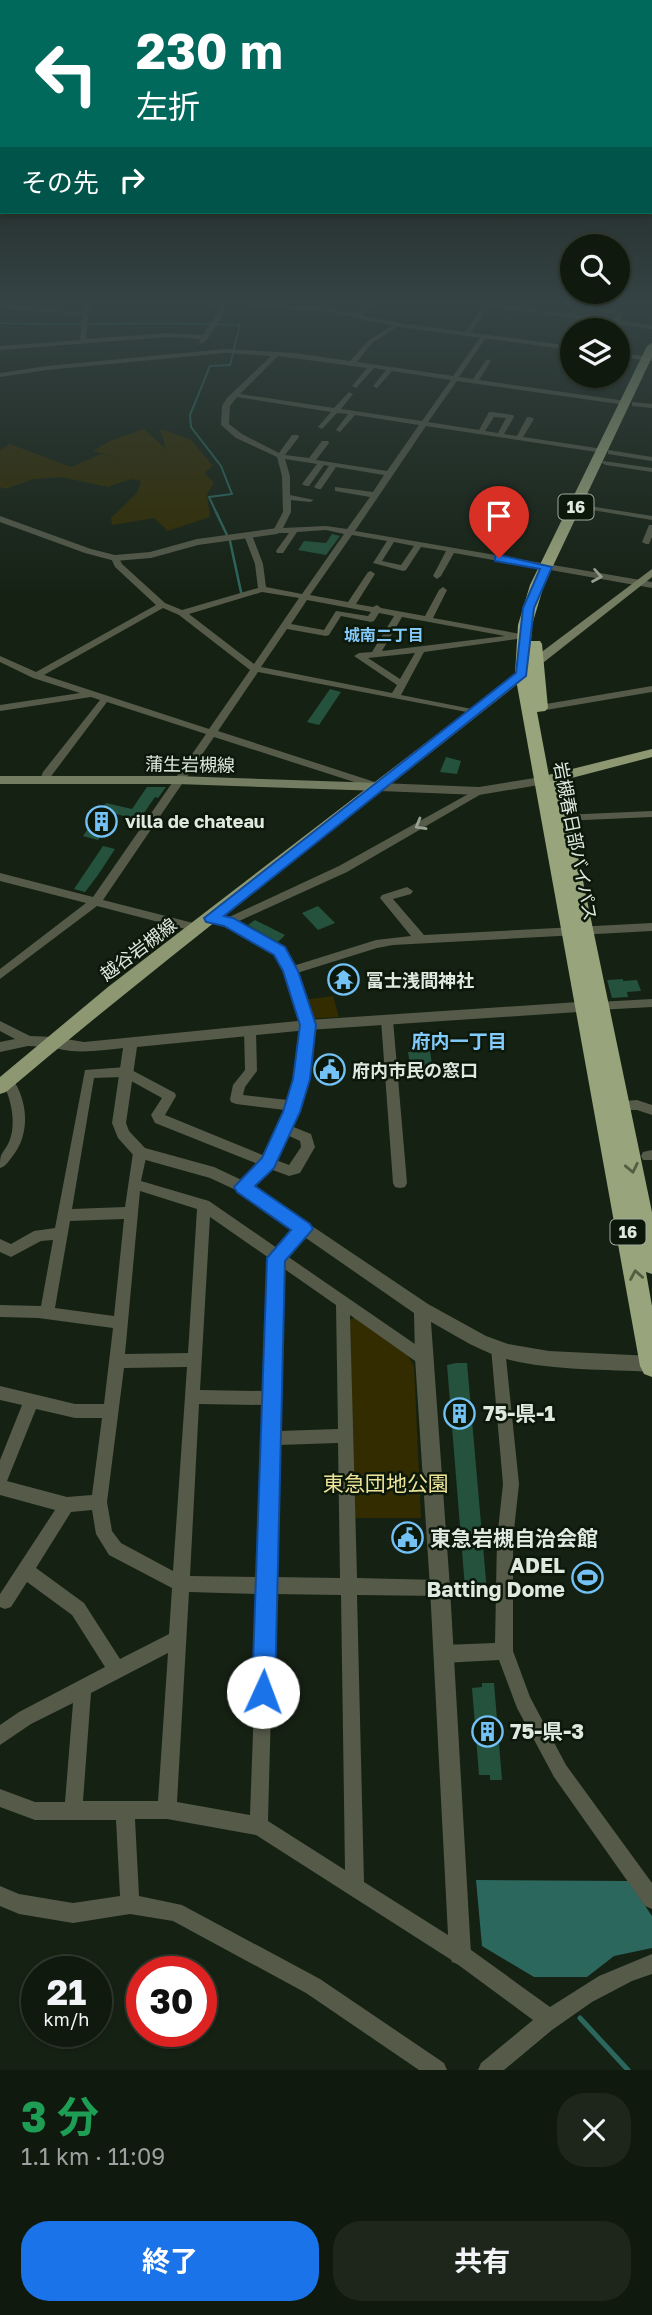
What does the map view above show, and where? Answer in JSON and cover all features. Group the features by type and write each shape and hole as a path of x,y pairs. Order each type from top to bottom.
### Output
{"highway":[{"name":"岩槻春日部バイパス","path":"630,403 586,507 528,608 523,637 547,779 592,1006 652,1365"},
{"name":"岩槻春日部バイパス","path":"578,931 562,818 547,779 540,708 528,669 551,568 607,456"},
{"name":"岩槻春日部バイパス","path":"592,1006 619,1106 652,1265"}],"main road":[{"path":"528,669 652,572"},
{"name":"越谷岩槻線","path":"4,1084 54,1042 212,923 528,669"},
{"path":"547,779 652,753"},
{"name":"蒲生岩槻線","path":"0,780 177,780 380,787"}],"street":[{"path":"230,401 226,406 225,425 239,436 280,456 391,474"},
{"path":"276,401 519,438 607,456 652,470"},
{"path":"322,427 343,401"},
{"path":"0,975 96,901 440,401"},
{"path":"613,401 652,407"},
{"path":"340,430 353,413"},
{"path":"481,432 492,414 510,417 500,435"},
{"path":"519,438 530,419"},
{"path":"280,456 295,437"},
{"path":"311,461 325,443"},
{"path":"277,531 287,512 286,476 280,456"},
{"path":"607,456 652,459"},
{"path":"306,484 322,463"},
{"path":"318,486 334,465"},
{"path":"338,489 376,495"},
{"path":"287,497 310,500"},
{"path":"586,507 652,518"},
{"path":"287,512 299,515"},
{"path":"0,520 115,558 151,555 197,542 277,531 326,528 652,585"},
{"path":"646,542 652,527"},
{"path":"279,551 293,533 291,530"},
{"path":"248,535 259,564 262,589"},
{"path":"392,540 377,564 403,568 419,544"},
{"path":"437,576 451,550"},
{"path":"115,558 118,565 162,605 182,613 255,669 474,712"},
{"path":"351,604 371,574"},
{"path":"182,613 262,589 377,608 523,637"},
{"path":"428,618 443,590"},
{"path":"36,676 162,605"},
{"path":"285,626 326,634 339,613 370,619 377,608"},
{"path":"375,654 400,613"},
{"path":"402,684 359,656 523,637"},
{"path":"395,697 421,650"},
{"path":"0,659 36,676 380,787 479,791 547,779"},
{"path":"540,708 652,689"},
{"path":"0,708 91,694"},
{"path":"44,782 47,774 105,699"},
{"path":"212,923 343,869 479,791"},
{"path":"562,818 652,814"},
{"path":"0,877 96,901 212,923 280,951 290,971 308,1025 301,1079 293,1106 268,1163 243,1187"},
{"path":"407,891 386,898 421,940"},
{"path":"290,971 376,944 652,927"},
{"path":"0,1047 28,1041 84,1047 308,1025 652,1003"},
{"path":"387,1020 400,1183"},
{"path":"0,1025 28,1041"},
{"path":"250,1031 251,1070 239,1085 236,1098 293,1106"},
{"path":"131,1042 119,1123 123,1134 140,1153 214,1173 243,1187 422,1309 456,1329 498,1348 549,1359 652,1365"},
{"path":"47,1314 89,1073 126,1072 170,1096 157,1115 160,1119 289,1171 295,1169 308,1147 306,1138 284,1128"},
{"path":"0,1163 16,1142 18,1115 15,1090 4,1084"},
{"path":"619,1106 637,1105 652,1110"},
{"path":"140,1153 134,1184 117,1362 99,1502 104,1534 115,1549 181,1584 350,1589 440,1588"},
{"path":"134,1184 204,1205 276,1258 423,1358"},
{"path":"167,1810 204,1205"},
{"path":"64,1215 131,1213"},
{"path":"260,1826 276,1258 304,1229"},
{"path":"0,1245 11,1251 40,1235 61,1234"},
{"path":"343,1304 355,1887"},
{"path":"422,1309 460,1954"},
{"path":"0,1311 121,1323"},
{"path":"498,1348 511,1484 505,1539 504,1651 523,1702 561,1771 652,1899"},
{"path":"117,1362 195,1360"},
{"path":"0,1392 75,1411 110,1411"},
{"path":"192,1397 272,1398"},
{"path":"0,1479 32,1400"},
{"path":"271,1438 346,1436"},
{"path":"0,1487 67,1505 99,1502"},
{"path":"5,1601 67,1505"},
{"path":"26,1571 78,1609 117,1670"},
{"path":"0,1736 25,1718 177,1639"},
{"path":"443,1654 504,1651"},
{"path":"73,1811 83,1688"},
{"path":"0,1798 35,1811 167,1810 260,1826 460,1954 549,2019"},
{"path":"125,1810 130,1904"},
{"path":"0,1896 19,1904 73,1913 130,1904 175,1912 313,1986 437,2070"},
{"path":"488,2070 549,2019 590,1991 634,1969 652,1964"}],"green space":[{"path":"144,429 166,449 160,429 190,439 213,466 204,473 214,483 207,494 210,517 168,531 154,518 112,525 111,518 137,493 141,481 131,479 108,487 61,477 34,479 5,489 0,487 0,450 10,444 71,467 101,454 121,458 93,451 110,441"},
{"path":"333,996 339,1017 308,1019 303,1000"},
{"name":"東急団地公園","path":"356,1317 407,1354 414,1366 421,1518 354,1518 350,1320"}],"water":[{"path":"476,1880 628,1881 652,1916 652,1948 614,1956 587,1977 534,1977 482,1946"}],"building":[{"path":"332,534 340,536 326,555 298,550 304,541 326,543"},
{"path":"330,689 341,692 319,725 307,722"},
{"path":"446,757 461,761 457,774 440,772"},
{"path":"147,787 166,787 158,798 155,797 139,820 116,814 98,840 83,836 106,803 132,809"},
{"path":"103,846 115,849 85,892 74,889"},
{"path":"318,906 335,923 318,930 302,913"},
{"path":"255,920 285,935 278,942 248,925"},
{"path":"607,980 637,980 641,991 627,992 628,997 612,998"},
{"path":"430,1051 433,1071 411,1072 408,1052"},
{"path":"467,1363 487,1592 474,1593 474,1588 465,1588 447,1365"},
{"name":"75-県-3","path":"482,1683 494,1683 502,1780 490,1780 490,1775 479,1775 472,1688 482,1687"}],"waterway":[{"path":"196,401 190,415 191,427 221,466 232,494 209,497 217,514"},
{"path":"216,512 227,535"},
{"path":"230,541 241,592"},
{"path":"580,2018 628,2070"}],"place":[{"name":"villa de chateau","path":"102,821"},
{"name":"冨士浅間神社","path":"343,980"},
{"name":"府内市民の窓口","path":"329,1070"},
{"name":"75-県-1","path":"460,1413"},
{"name":"東急岩槻自治会館","path":"407,1538"},
{"name":"ADEL Batting Dome","path":"588,1577"},
{"name":"75-県-3","path":"487,1731"}],"district":[{"name":"城南二丁目","path":"384,635"},
{"name":"府内一丁目","path":"459,1040"}],"route":[{"path":"263,1692 276,1258 304,1229 243,1187 268,1163 291,1112 301,1079 308,1025 290,971 280,951 228,922 211,918 522,674 523,637 528,608 546,567 499,558"}]}
